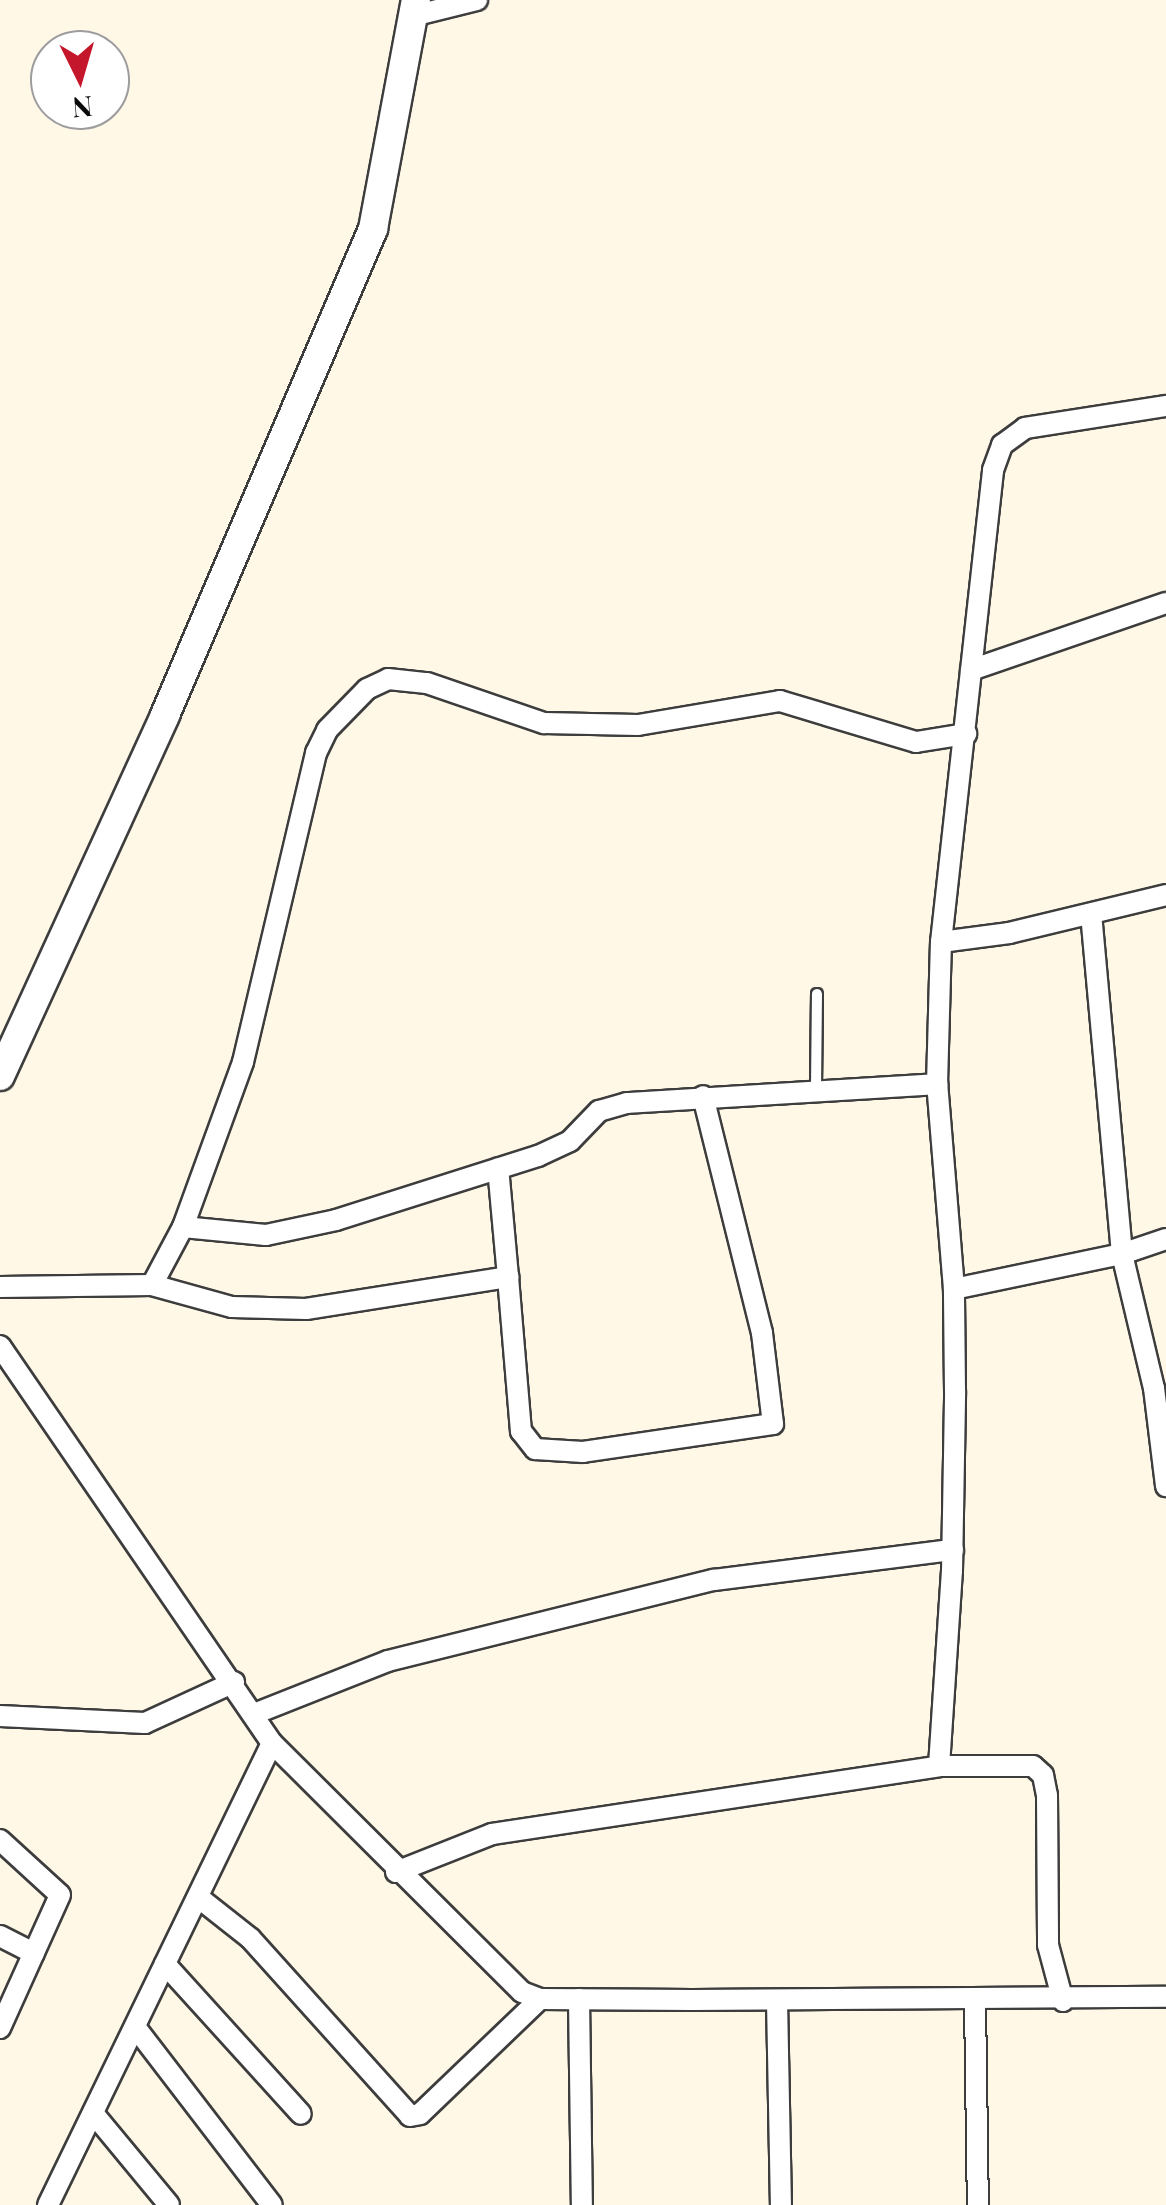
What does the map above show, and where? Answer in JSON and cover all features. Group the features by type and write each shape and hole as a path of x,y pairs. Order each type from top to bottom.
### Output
{"street":[{"path":"0,1076 165,715 373,229 414,8 478,0"},
{"path":"939,1766 953,1550 954,1288 937,1084 941,942 958,758 966,734 993,470 1002,446 1024,428 1166,406"},
{"path":"972,670 1166,603"},
{"path":"152,1286 183,1227 259,1004 316,753 327,730 367,688 388,679 427,683 544,723 638,724 780,701 916,742 966,734"},
{"path":"941,942 1091,916 1166,896"},
{"path":"1091,916 1122,1254 1154,1388 1166,1486"},
{"path":"183,1227 266,1235 559,1148 600,1112 703,1096 937,1084"},
{"path":"498,1168 521,1431 535,1449 583,1452 773,1424 762,1333 703,1096"},
{"path":"954,1288 1122,1254 1166,1240"},
{"path":"0,1287 152,1286 232,1307 306,1309 508,1277"},
{"path":"0,1346 132,1544 234,1682 272,1743 396,1872 510,1982 540,1998 578,1999 1063,2001 1166,1997"},
{"path":"254,1714 388,1661 714,1580 953,1550"},
{"path":"0,1716 145,1723 234,1682"},
{"path":"48,2205 272,1743"},
{"path":"396,1872 492,1834 939,1766 1032,1766 1043,1775 1048,1945 1063,2001"},
{"path":"0,1840 60,1895 0,2028"},
{"path":"198,1897 250,1938 410,2116 420,2114 540,1998"},
{"path":"0,1936 34,1954"},
{"path":"165,1964 302,2114"},
{"path":"578,1999 582,2205"},
{"path":"777,2000 781,2205"},
{"path":"975,2000 978,2205"},
{"path":"136,2028 272,2205"},
{"path":"93,2113 170,2205"}],"lane":[{"path":"816,1088 818,994"}]}
